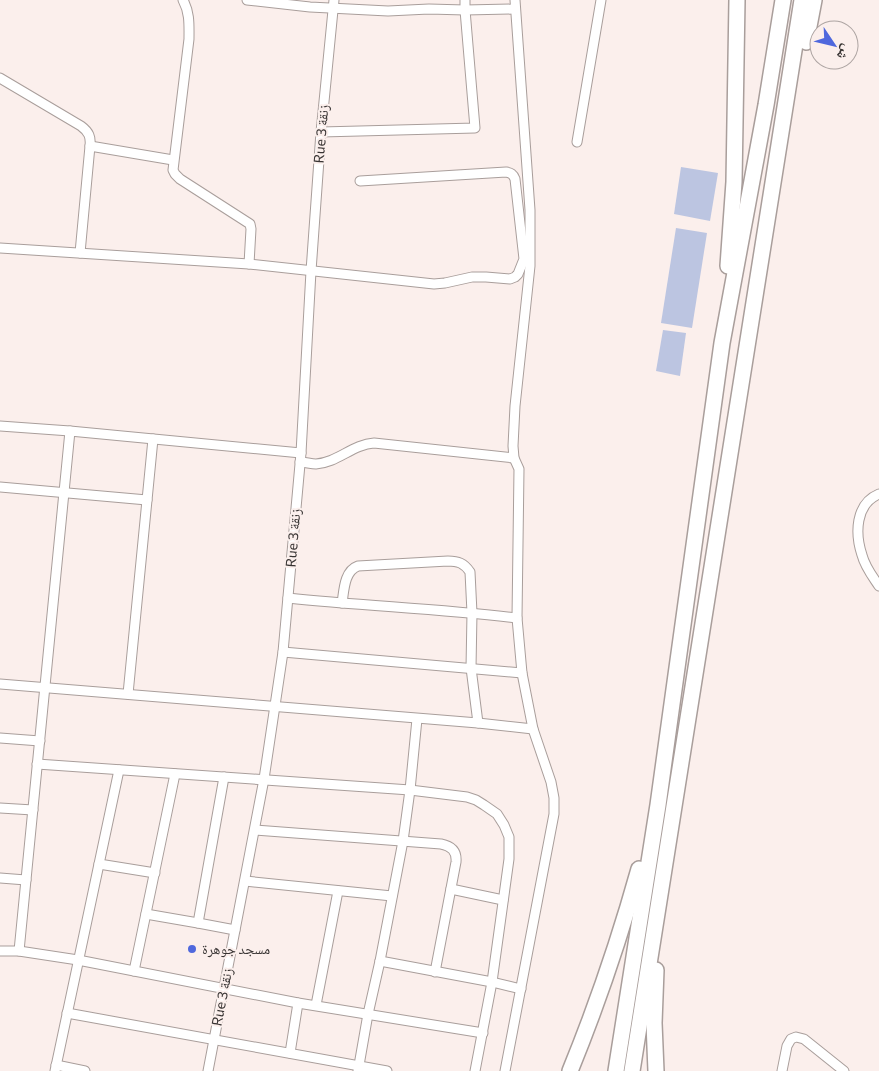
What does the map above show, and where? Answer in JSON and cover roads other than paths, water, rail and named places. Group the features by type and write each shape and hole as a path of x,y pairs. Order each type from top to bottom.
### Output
{"highway":[{"path":"722,343 734,182 737,0"},
{"path":"616,1071 658,805 722,343 766,105 783,0"},
{"path":"632,1071 802,0"},
{"path":"758,281 814,0"},
{"path":"570,1071 627,911 658,805"},
{"path":"656,1071 654,1023 656,965 673,811"}],"street":[{"path":"183,0 189,17 189,39 173,170 177,176 250,224 249,264"},
{"path":"248,0 310,7 334,4 388,10 464,10 515,5 530,219 530,266 512,446 514,458 519,469 517,618 522,673 533,729 554,798 554,814 505,1071"},
{"path":"321,132 475,128 464,10 465,0"},
{"path":"578,142 601,0"},
{"name":"Rue 3 زنقة","path":"208,1071 255,830 283,652 300,458 321,132 334,4"},
{"path":"0,78 85,129 90,137 80,253"},
{"path":"90,146 173,160"},
{"path":"0,248 249,264 434,284 444,284 472,277 510,280 516,278 524,259 515,179 510,172 360,181"},
{"path":"0,426 153,439 300,458 317,464 366,444 374,443 514,458"},
{"path":"19,951 70,431"},
{"path":"128,694 153,439"},
{"path":"0,488 147,500"},
{"path":"879,494 870,499 860,514 858,540 862,556 879,586"},
{"path":"342,604 347,578 353,567 456,561 463,564 470,572 472,613 471,668 478,723"},
{"path":"288,598 517,618"},
{"path":"283,652 522,673"},
{"path":"0,684 533,729"},
{"path":"359,1068 403,842 417,719"},
{"path":"0,738 40,741"},
{"path":"37,764 410,790 467,797 497,814 504,824 509,837 509,859 492,982 475,1071"},
{"path":"85,1071 55,1068 118,770"},
{"path":"134,971 175,774"},
{"path":"198,922 224,777"},
{"path":"0,808 33,810"},
{"path":"255,830 441,844 452,848 457,858 435,972"},
{"path":"99,864 155,873"},
{"path":"0,878 26,880"},
{"path":"245,881 392,896"},
{"path":"451,889 503,900"},
{"path":"316,1005 338,891"},
{"path":"146,914 236,930"},
{"path":"0,951 19,951 78,960 298,1003 483,1033"},
{"path":"380,960 521,989"},
{"path":"290,1053 298,1003"},
{"path":"67,1013 290,1053 359,1068 386,1071"},
{"path":"782,1071 787,1046 791,1039 796,1037 804,1039 844,1071"}],"place":[{"name":"مسجد جوهرة","path":"192,949"}]}
